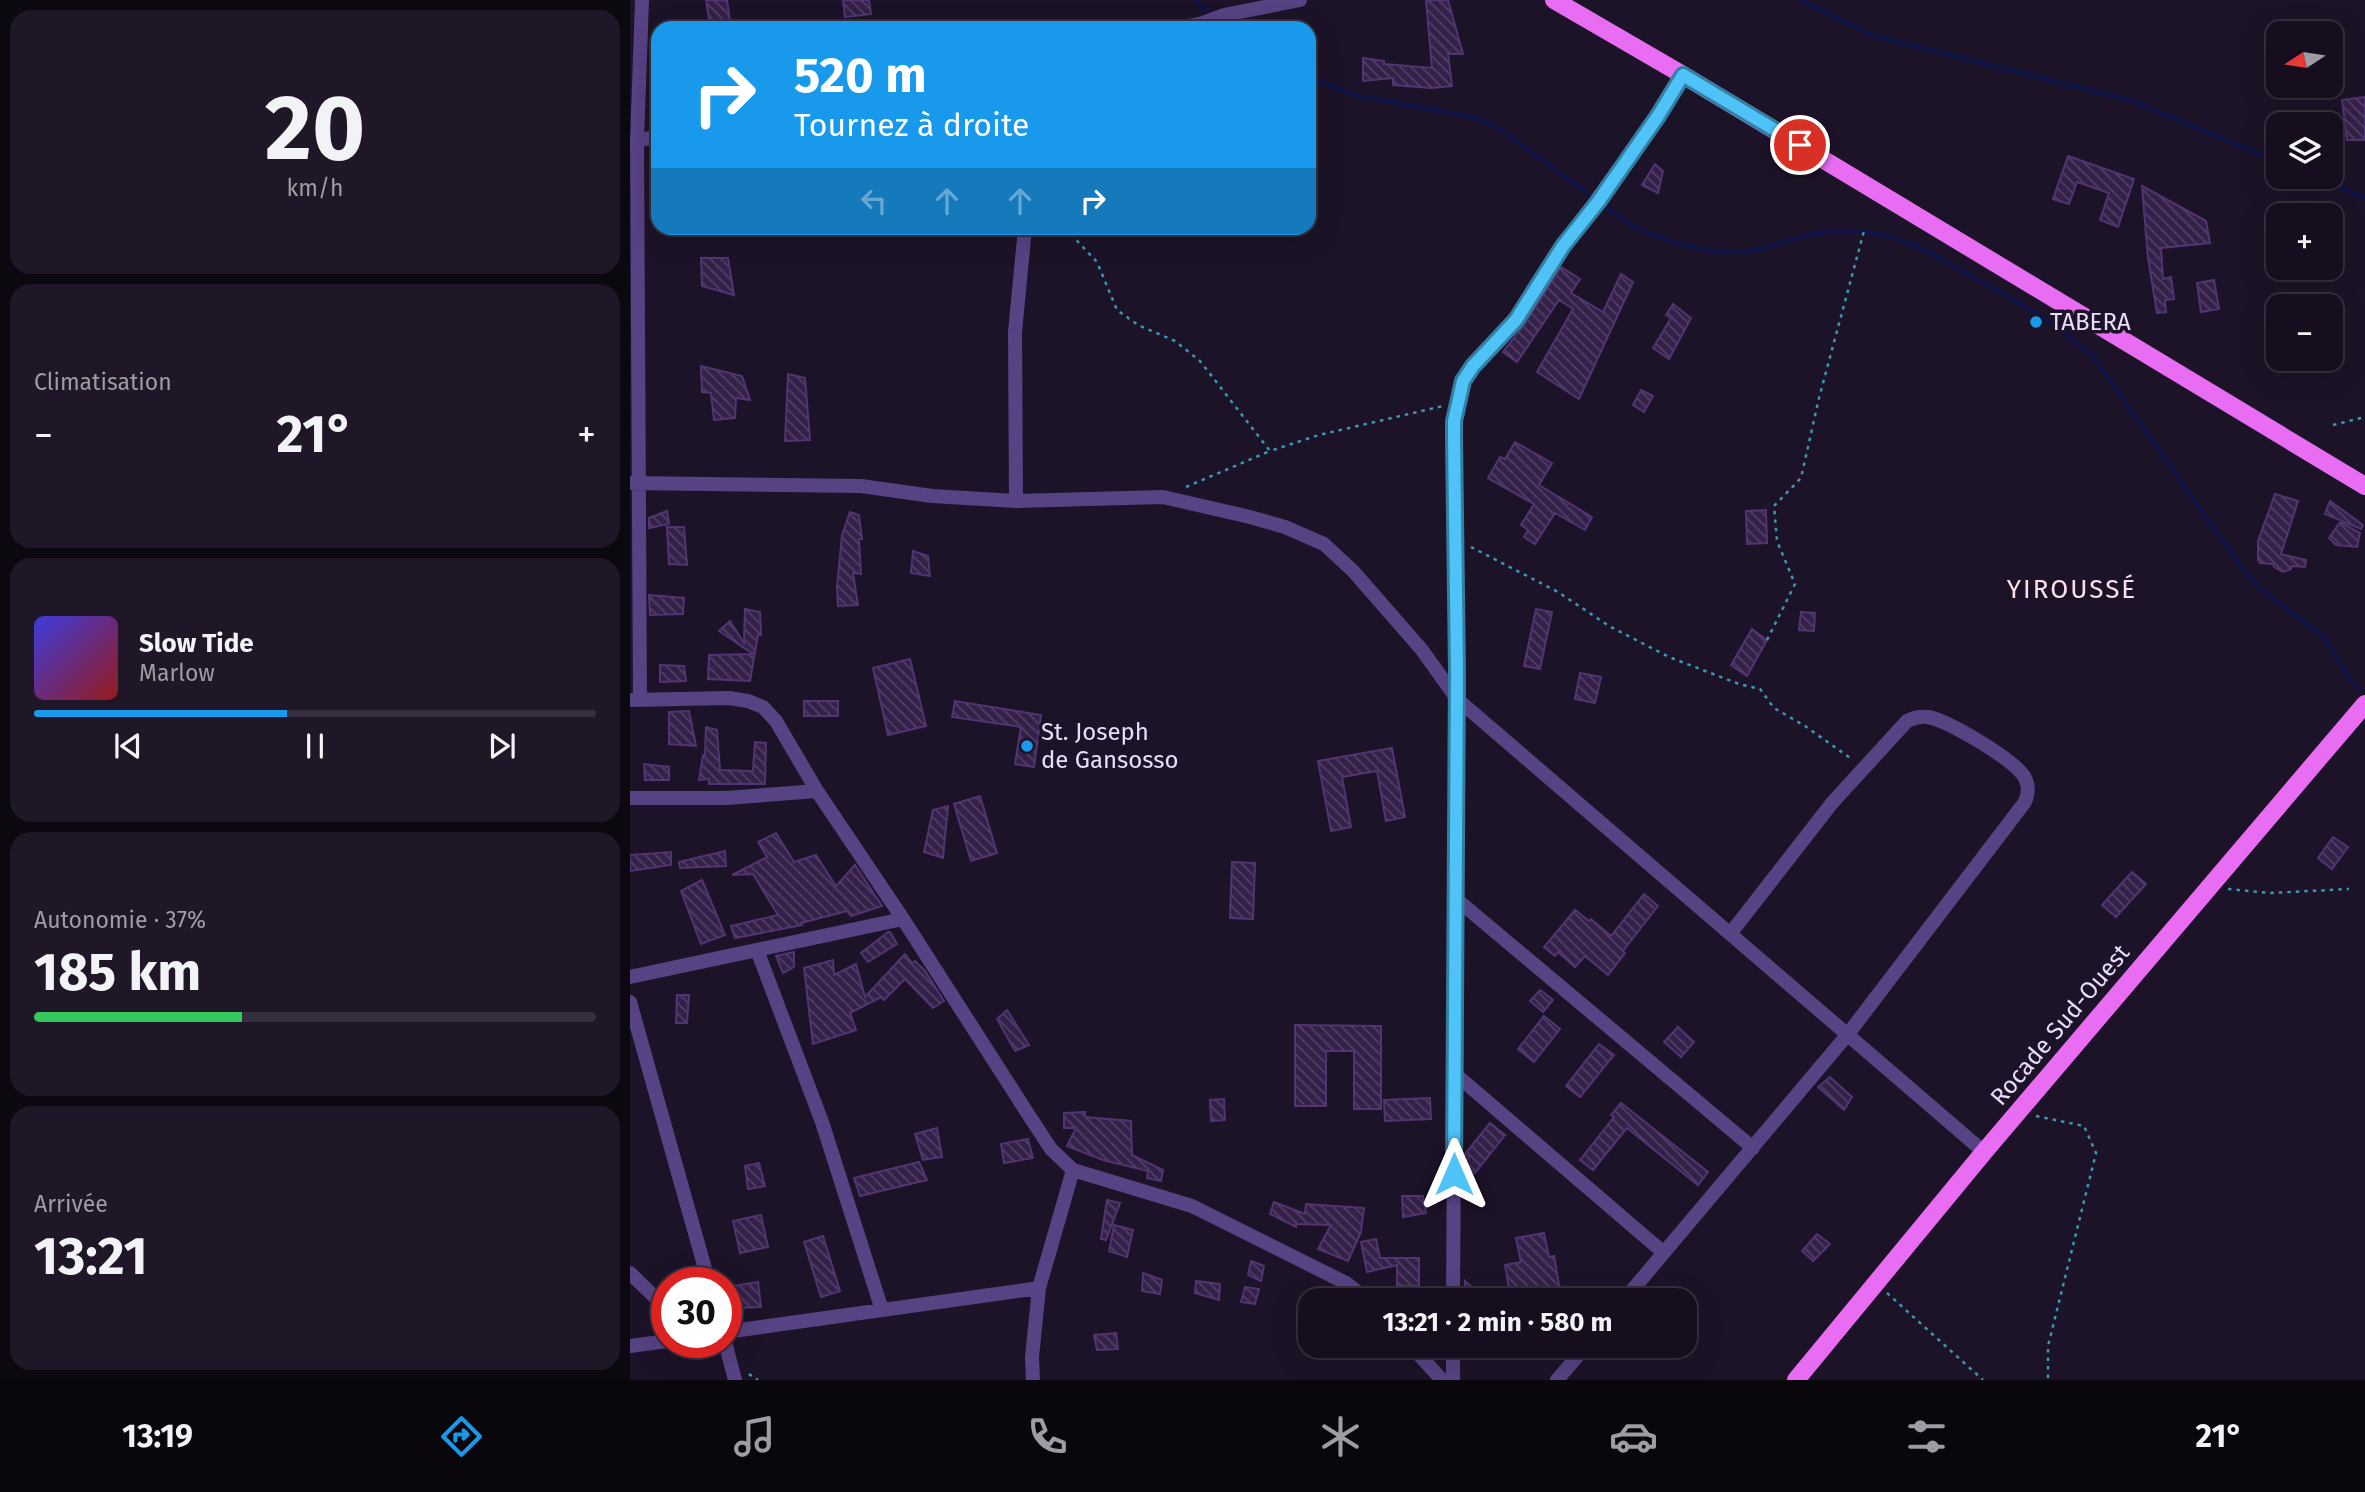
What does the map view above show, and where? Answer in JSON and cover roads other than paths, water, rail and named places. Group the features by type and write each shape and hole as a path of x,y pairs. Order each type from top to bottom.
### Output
{"main road":[{"path":"1554,0 2365,486"},
{"name":"Rocade Sud-Ouest","path":"1796,1380 1984,1152 2365,704"}],"street":[{"path":"642,0 633,141 635,700 729,698 763,707 776,721 817,791 1051,1149 1073,1170 1192,1206 1352,1288"},
{"path":"1208,21 1224,15 1300,0"},
{"path":"1453,1288 1457,699 1454,437 1457,403 1463,381 1473,366 1516,320 1563,246 1598,202 1683,75"},
{"path":"633,141 651,137"},
{"path":"1016,501 1015,332 1024,235"},
{"path":"634,483 861,486 932,496 1016,501 1163,497 1285,527 1324,544 1354,572 1422,650 1457,699 1984,1152"},
{"path":"1634,1288 1848,1034 2025,802 2029,793 2028,784 2023,775 1996,752 1937,720 1924,716 1907,721 1832,803 1730,934"},
{"path":"630,798 727,798 817,791"},
{"path":"1455,898 1753,1148"},
{"path":"630,977 903,919"},
{"path":"757,950 822,1122 882,1310"},
{"path":"630,1002 705,1267"},
{"path":"1454,1073 1664,1253"},
{"path":"1033,1380 1032,1357 1039,1288 1044,1263 1073,1170"},
{"path":"630,1273 651,1294"},
{"path":"742,1330 1039,1288"},
{"path":"630,1346 651,1343"},
{"path":"729,1358 735,1380"},
{"path":"1422,1358 1442,1380"},
{"path":"1453,1358 1453,1380"},
{"path":"1558,1380 1576,1358"}],"waterway":[{"path":"1195,0 1211,21"},
{"path":"1801,0 1874,36 2133,101 2266,157"},
{"path":"1316,80 1354,95 1478,118 1500,129 1632,226 1661,238 1692,247 1740,252 1763,249 1801,236 1824,232 1869,232 1913,244 2016,301 2080,345 2097,362 2245,572 2258,586 2325,638 2350,680 2359,689"},
{"path":"2343,189 2365,198"}],"place":[{"name":"TABERA","path":"2036,322"},
{"name":"St. Joseph de Gansosso","path":"1027,746"}],"district":[{"name":"YIROUSSÉ","path":"2072,589"}]}
